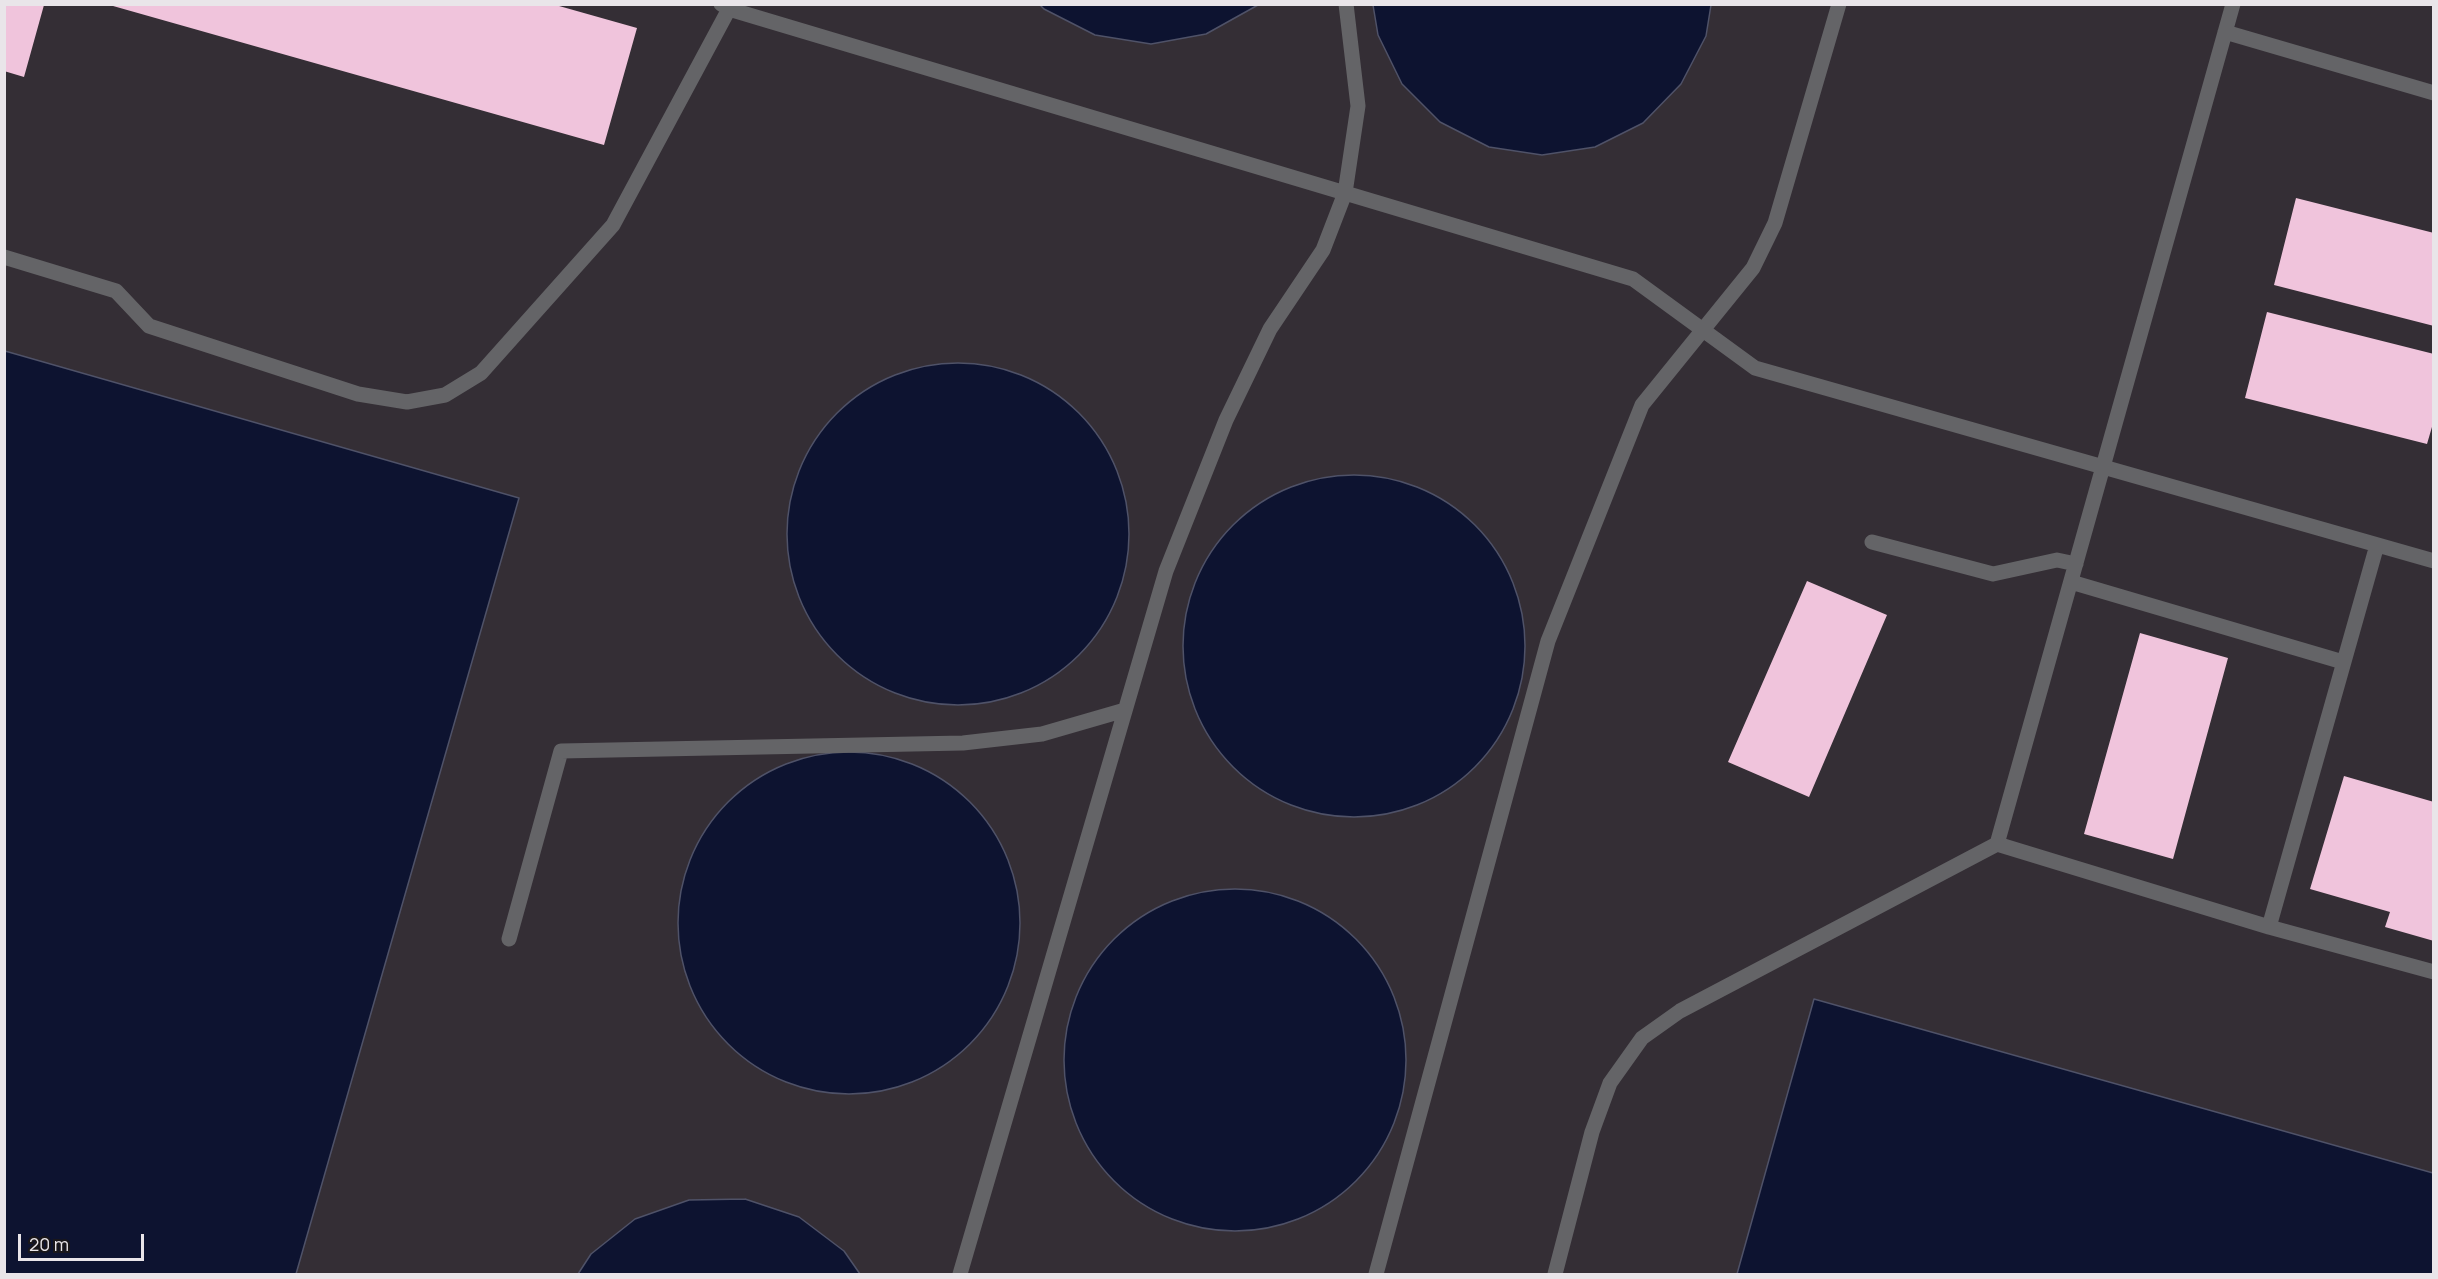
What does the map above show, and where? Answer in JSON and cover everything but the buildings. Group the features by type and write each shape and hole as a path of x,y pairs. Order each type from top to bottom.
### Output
{"lane":[{"path":"960,1275 1166,571 1226,420 1270,329 1323,250 1345,193 1358,106 1346,4"},
{"path":"1376,1275 1548,641 1642,405 1753,268 1775,223 1839,4"},
{"path":"1997,844 2233,4"},
{"path":"4,257 116,291 150,326 358,394 407,402 445,395 481,373 613,225 725,7 1633,279 1755,368 2433,561"},
{"path":"2225,32 2433,93"},
{"path":"1872,542 1993,574 2057,560 2076,564"},
{"path":"2269,927 2377,545"},
{"path":"2071,582 2343,662"},
{"path":"509,939 561,751 963,743 1042,734 1125,710"},
{"path":"1555,1275 1596,1122 1610,1083 1642,1038 1680,1011 1997,844 2269,927 2433,972"}],"water":[{"path":"1373,4 1711,5 1706,36 1681,84 1643,123 1595,147 1542,155 1489,147 1440,122 1402,84 1378,35"},
{"path":"1040,5 1258,5 1206,34 1151,44 1095,35"},
{"path":"5,351 519,498 296,1274 5,1274"},
{"path":"958,363 991,366 1023,376 1053,392 1079,413 1100,439 1116,469 1126,501 1129,534 1126,567 1116,599 1100,629 1079,655 1053,676 1023,692 991,702 958,705 925,702 893,692 863,676 837,655 816,629 800,599 790,567 787,534 790,501 800,469 816,439 837,413 863,392 893,376 925,366"},
{"path":"1354,475 1387,478 1419,488 1449,504 1475,525 1496,551 1512,581 1522,613 1525,646 1522,679 1512,711 1496,741 1475,767 1449,788 1419,804 1387,814 1354,817 1321,814 1289,804 1259,788 1233,767 1212,741 1196,711 1186,679 1183,646 1186,613 1196,581 1212,551 1233,525 1259,504 1289,488 1321,478"},
{"path":"849,752 882,755 914,765 944,781 970,802 991,828 1007,858 1017,890 1020,923 1017,956 1007,988 991,1018 970,1044 944,1065 914,1081 882,1091 849,1094 816,1091 784,1081 754,1065 728,1044 707,1018 691,988 681,956 678,923 681,890 691,858 707,828 728,802 754,781 784,765 816,755"},
{"path":"1235,889 1268,892 1300,902 1330,918 1356,939 1377,965 1393,995 1403,1027 1406,1060 1403,1093 1393,1125 1377,1155 1356,1181 1330,1202 1300,1218 1268,1228 1235,1231 1202,1228 1170,1218 1140,1202 1114,1181 1093,1155 1077,1125 1067,1093 1064,1060 1067,1027 1077,995 1093,965 1114,939 1140,918 1170,902 1202,892"},
{"path":"1814,999 2433,1173 2433,1274 1737,1274"},
{"path":"745,1199 799,1217 844,1251 860,1274 578,1274 591,1254 635,1219 689,1200"}]}
